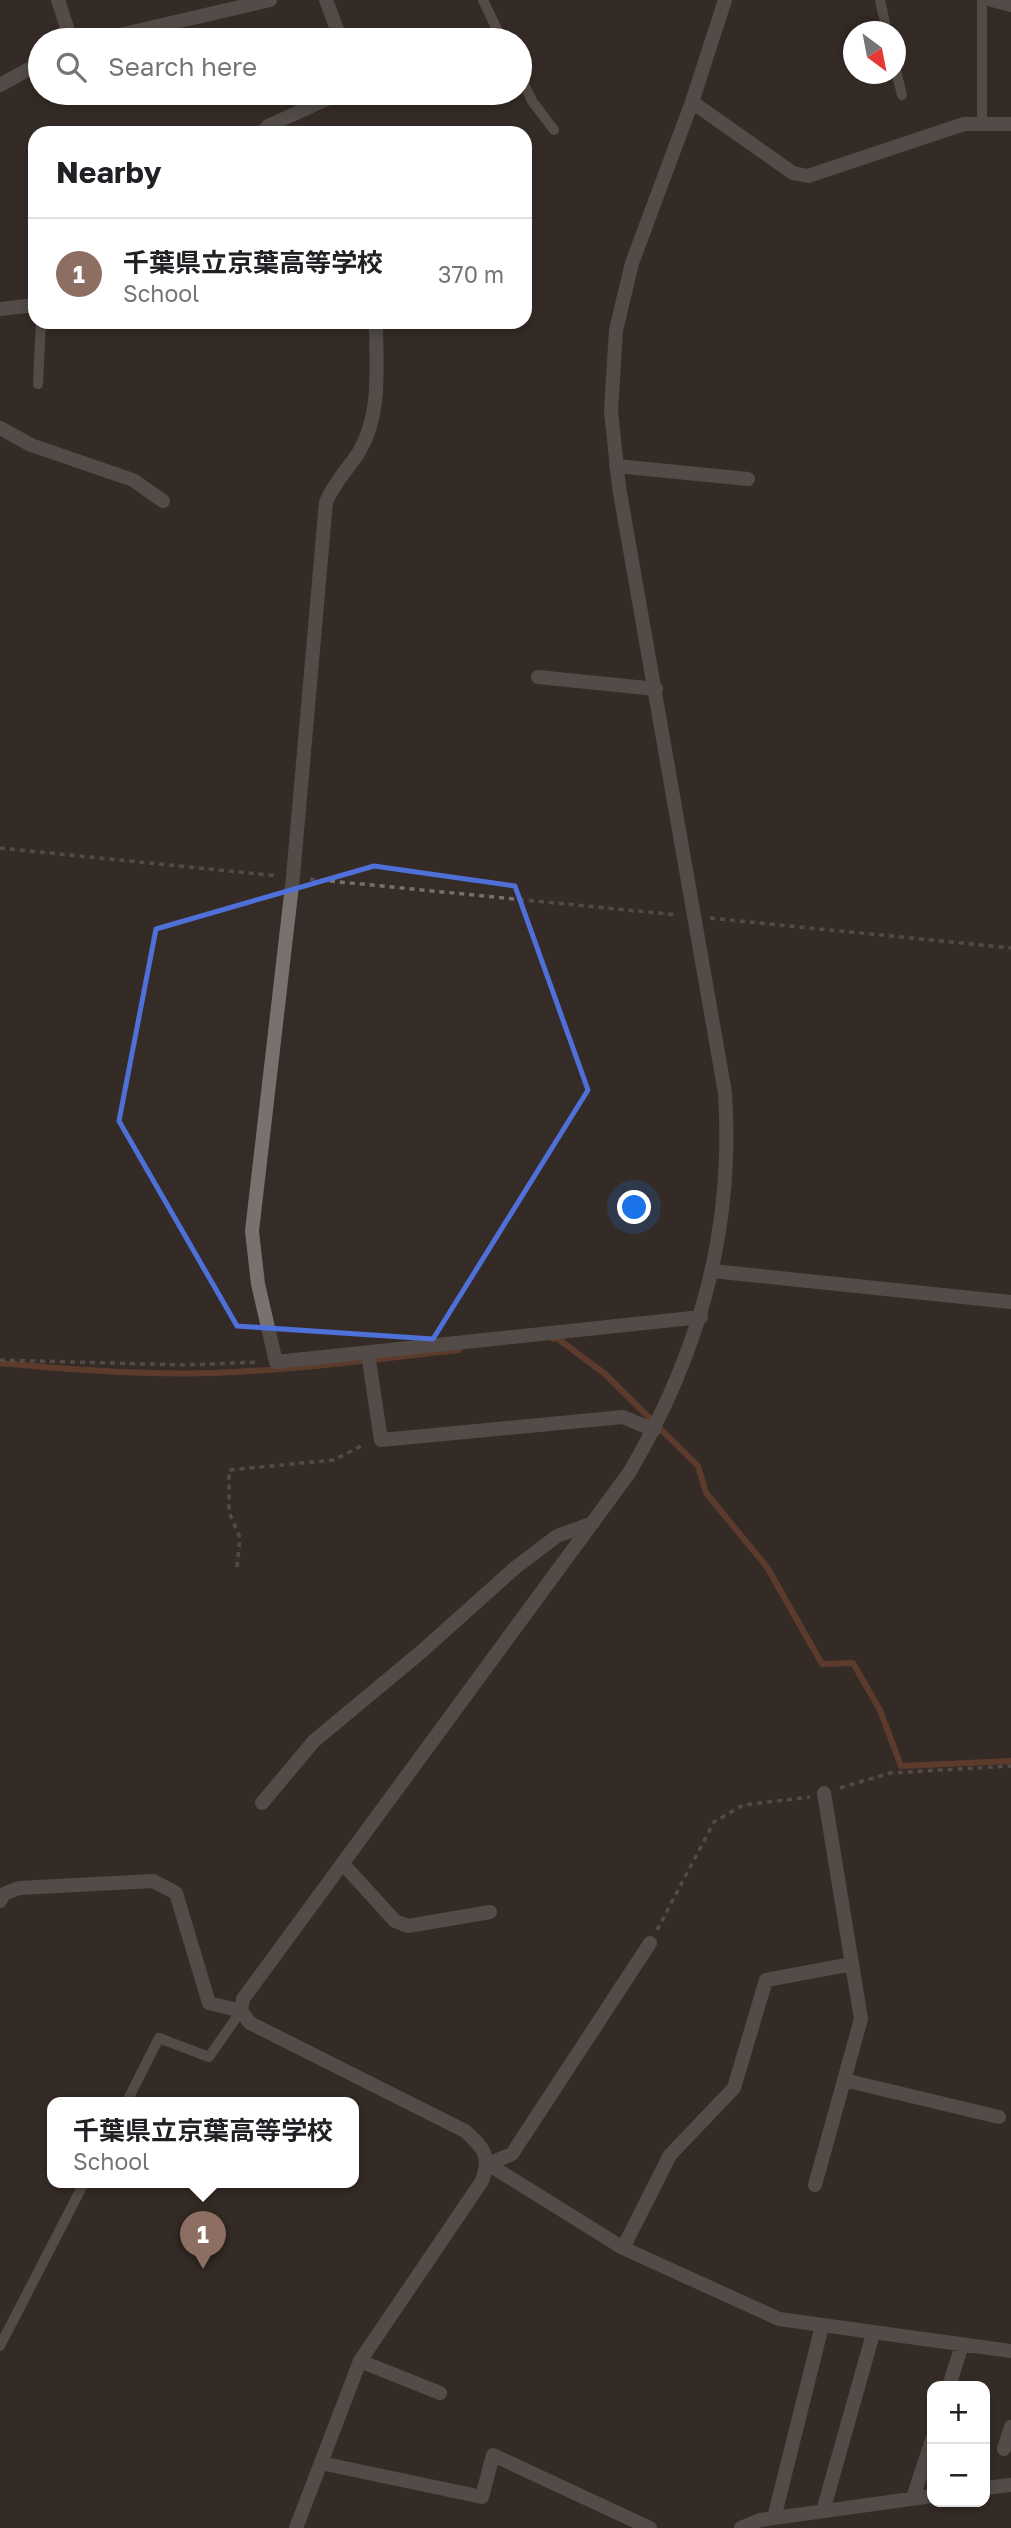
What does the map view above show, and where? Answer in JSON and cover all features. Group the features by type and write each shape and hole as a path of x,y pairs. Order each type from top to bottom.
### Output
{"street":[{"path":"58,0 67,28"},
{"path":"150,28 270,0"},
{"path":"326,0 336,28"},
{"path":"241,2011 243,1999 593,1523 654,1430 681,1374 701,1317 712,1272 726,1181 728,1142 725,1093 616,466 611,411 616,330 632,263 692,102 725,0"},
{"path":"992,0 1011,5"},
{"path":"0,85 28,70"},
{"path":"692,102 793,173 808,176 964,124 1011,124"},
{"path":"268,126 314,105"},
{"path":"0,309 28,306"},
{"path":"376,329 375,412 360,451 333,485 326,502 293,877 252,1231 258,1284 276,1362 701,1317"},
{"path":"0,428 31,445 134,480 163,501"},
{"path":"616,466 748,479"},
{"path":"538,677 656,689"},
{"path":"712,1272 1011,1302"},
{"path":"368,1354 381,1440 623,1417 654,1430"},
{"path":"262,1803 314,1741 421,1653 516,1566 557,1536 593,1523"},
{"path":"816,2185 862,2019 824,1793"},
{"path":"343,1864 395,1921 408,1926 490,1912"},
{"path":"0,1901 4,1894 19,1888 153,1881 176,1893 209,2003 241,2011 250,2023 465,2131 481,2144 488,2164 482,2181 360,2361 296,2528"},
{"path":"488,2164 512,2154 650,1943"},
{"path":"623,2248 670,2155 734,2088 766,1980 852,1964"},
{"path":"844,2080 999,2117"},
{"path":"488,2164 623,2248 779,2319 1011,2351"},
{"path":"774,2518 822,2326"},
{"path":"823,2511 873,2334"},
{"path":"951,2381 962,2345"},
{"path":"360,2361 440,2393"},
{"path":"1004,2449 1011,2427"},
{"path":"914,2498 931,2444"},
{"path":"321,2463 482,2497 493,2455 650,2528"},
{"path":"990,2487 1011,2485"},
{"path":"741,2528 774,2518 927,2497"}],"lane":[{"path":"483,0 496,28"},
{"path":"880,0 885,21"},
{"path":"982,0 982,122"},
{"path":"899,84 902,95"},
{"path":"532,101 554,130"},
{"path":"38,384 41,329"},
{"path":"129,2097 159,2038 209,2057 241,2011"},
{"path":"0,2346 81,2188"}],"path":[{"path":"0,848 1011,948"},
{"path":"0,1360 185,1365 276,1362"},
{"path":"237,1567 240,1538 229,1512 229,1470 334,1460 373,1440 381,1440"},
{"path":"650,1943 714,1822 743,1805 803,1799 890,1773 1011,1766"}],"highlighted area":[{"path":"374,866 515,886 588,1090 433,1339 237,1326 119,1121 156,929"}],"waterway":[{"path":"553,1339 557,1338 605,1374 698,1466 706,1493 767,1567 822,1664 853,1663 880,1710 901,1766 1011,1761"},
{"path":"0,1363 107,1371 214,1373 306,1367 459,1350"}],"place":[{"name":"千葉県立京葉高等学校","path":"203,2269"}]}
